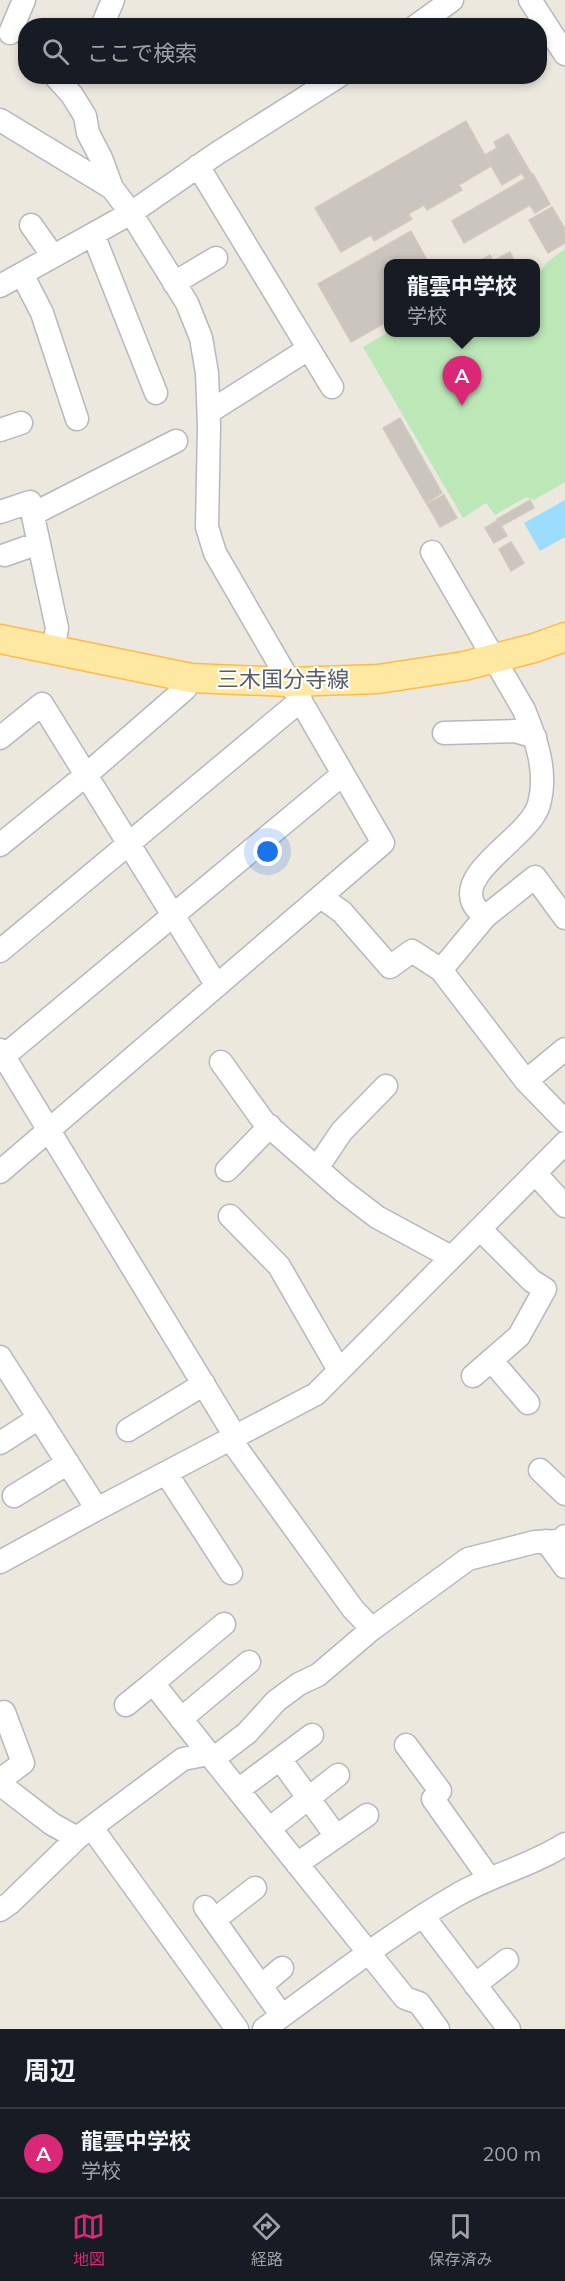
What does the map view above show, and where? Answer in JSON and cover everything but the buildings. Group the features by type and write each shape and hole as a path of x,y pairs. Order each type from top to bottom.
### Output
{"main road":[{"name":"三木国分寺線","path":"0,639 191,678 295,691 464,666 534,648 565,637"}],"street":[{"path":"12,36 24,0"},
{"path":"105,18 113,0"},
{"path":"427,18 452,0"},
{"path":"531,0 542,18"},
{"path":"547,25 565,54"},
{"path":"0,286 131,213 198,166 326,84"},
{"path":"0,1172 383,843 215,553 207,527 209,412 207,373 201,338 187,303 131,213 112,188 88,133 76,86"},
{"path":"0,120 112,188"},
{"path":"198,166 332,387"},
{"path":"31,225 53,256"},
{"path":"93,234 156,393"},
{"path":"174,283 216,258"},
{"path":"22,274 42,313 77,419"},
{"path":"209,412 302,352"},
{"path":"33,514 176,441"},
{"path":"1,508 30,502 57,628 53,651"},
{"path":"5,555 39,543"},
{"path":"432,552 524,710 535,737 542,771 539,804 532,821 479,872 472,886 473,903 485,917"},
{"path":"0,845 86,775 185,689 191,678"},
{"path":"0,951 129,844 295,691"},
{"path":"0,738 42,704 217,986"},
{"path":"444,733 515,731 535,737"},
{"path":"343,774 2,1057 50,1130 204,1384 233,1438 353,1609 372,1629"},
{"path":"441,970 485,917 536,877 565,918"},
{"path":"321,897 342,912 390,967 412,951 441,970 526,1081 565,1120"},
{"path":"526,1081 565,1049"},
{"path":"221,1062 270,1126 317,1168 377,1217 451,1257"},
{"path":"317,1168 342,1131 386,1086"},
{"path":"227,1170 270,1126"},
{"path":"0,1562 316,1394 565,1143"},
{"path":"535,1173 565,1206"},
{"path":"230,1216 279,1266 339,1370"},
{"path":"483,1225 536,1272 565,1286"},
{"path":"473,1376 519,1336 545,1289 532,1281 483,1225"},
{"path":"491,1360 528,1403"},
{"path":"2,1367 39,1418 97,1509"},
{"path":"128,1430 204,1384"},
{"path":"0,1443 39,1418"},
{"path":"14,1496 68,1463"},
{"path":"540,1470 565,1494"},
{"path":"166,1473 231,1573"},
{"path":"0,1910 84,1833 183,1759 211,1756 247,1733 276,1701 299,1684 318,1675 372,1629 468,1559 556,1539 565,1567"},
{"path":"126,1705 224,1624"},
{"path":"181,1719 249,1662"},
{"path":"153,1683 405,1998 419,2003 438,2029"},
{"path":"4,1712 23,1763 0,1782 52,1824 84,1833 237,2029"},
{"path":"238,1790 312,1735"},
{"path":"406,1745 440,1791 433,1799 489,1878"},
{"path":"280,1759 336,1836"},
{"path":"269,1828 338,1775"},
{"path":"297,1864 367,1815"},
{"path":"255,1888 209,1914 261,1986 273,2023 423,1916 489,1878 547,1856 565,1845"},
{"path":"423,1916 509,2029"},
{"path":"475,1985 507,1960"},
{"path":"261,1986 282,1968"}],"green space":[{"path":"565,249 565,482 534,500 526,497 495,515 486,503 463,518 363,347 384,334 384,337 540,337 540,272 547,262"}],"water":[{"path":"565,500 565,537 540,551 524,523"}],"place":[{"name":"龍雲中学校","path":"462,406"}]}
